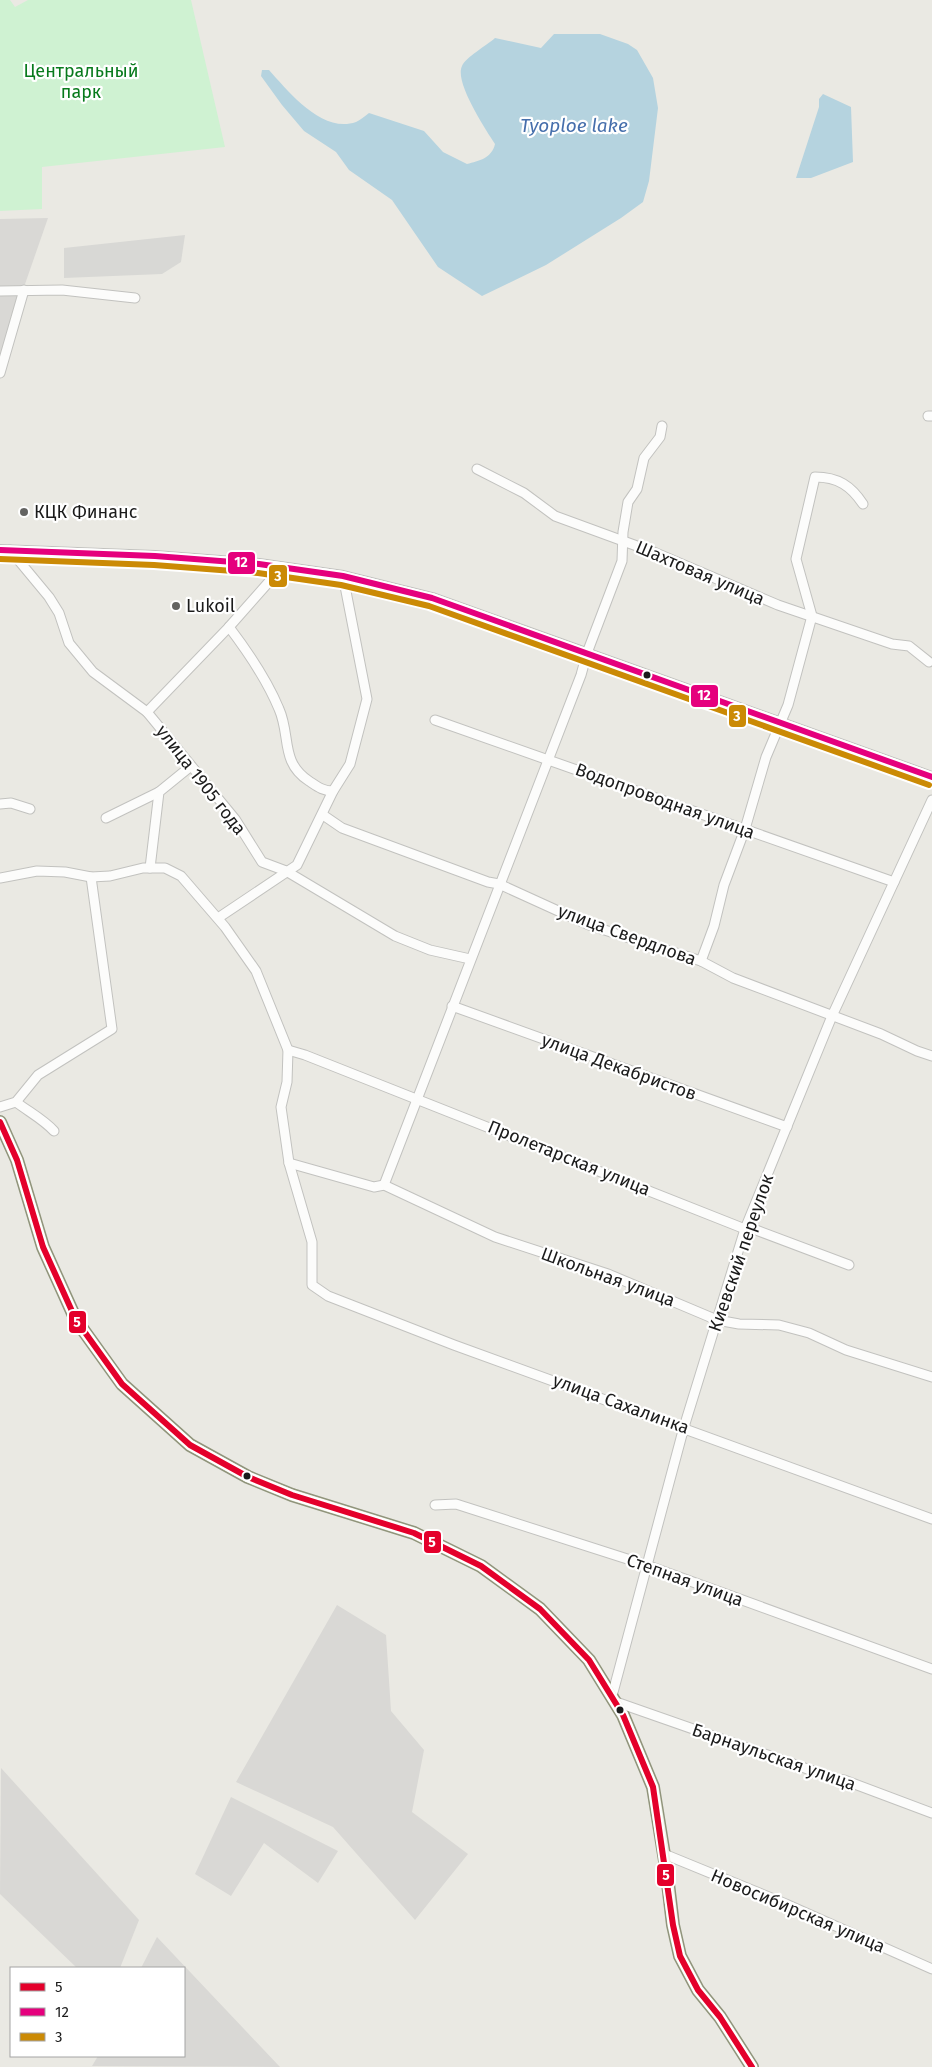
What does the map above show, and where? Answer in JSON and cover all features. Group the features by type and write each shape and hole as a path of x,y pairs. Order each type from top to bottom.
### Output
{"main road":[{"path":"0,1122 17,1160 43,1247 76,1320 122,1384 190,1445 248,1477 292,1495 338,1508 414,1534 481,1566 540,1609 589,1660 623,1715 654,1787 673,1925 680,1956 698,1990 720,2017 752,2067"}],"street":[{"path":"0,290 62,290 135,298"},
{"path":"0,373 24,290"},
{"path":"384,1185 547,759 581,676 586,653 622,561 622,541 628,502 637,489 644,458 660,437 662,426"},
{"name":"Шахтовая улица","path":"477,469 524,493 555,516 656,553 778,605 892,644 909,646 929,662"},
{"path":"701,961 714,926 724,885 745,829 766,757 788,705 812,616 796,559 815,477 828,477 853,489 863,504"},
{"path":"5,550 155,556 282,567 343,576 432,598 932,777"},
{"name":"улица 1905 года","path":"5,550 49,597 59,613 69,643 93,672 147,712 235,819 262,862 286,871 394,936 430,950 470,959"},
{"path":"147,712 229,627 282,567"},
{"path":"218,918 297,865 323,815 333,791 350,764 367,699 343,576"},
{"path":"229,627 248,652 280,710 288,754 298,774 324,791 333,791"},
{"name":"Водопроводная улица","path":"434,720 894,882"},
{"path":"106,818 158,792 190,766"},
{"path":"146,868 158,792"},
{"name":"Киевский переулок","path":"614,1699 646,1565 684,1427 745,1229 832,1016 932,800"},
{"path":"0,804 11,803 30,809"},
{"name":"улица Свердлова","path":"323,815 342,828 488,882 499,884 590,925 701,961 732,978 880,1034 932,1056"},
{"path":"0,878 37,871 65,872 91,877 110,876 146,868 165,868 181,876 218,918 256,971 288,1050 287,1082 281,1107 289,1163"},
{"path":"0,1108 16,1102 38,1076 112,1029 91,877"},
{"name":"улица Декабристов","path":"452,1006 787,1127"},
{"name":"Пролетарская улица","path":"288,1050 417,1098 745,1229 756,1230 849,1265"},
{"path":"16,1102 30,1114 44,1120 54,1131"},
{"name":"Школьная улица","path":"289,1163 374,1187 384,1185 495,1237 608,1274 717,1320 739,1324 779,1325 808,1333 846,1350 932,1377"},
{"name":"улица Сахалинка","path":"289,1163 312,1242 312,1285 328,1296 454,1344 932,1518"},
{"name":"Степная улица","path":"435,1505 456,1504 646,1565 932,1669"},
{"name":"Барнаульская улица","path":"614,1699 932,1813"},
{"name":"Новосибирская улица","path":"664,1854 786,1904 932,1969"}],"shaded area":[{"path":"48,218 0,356 0,219"},
{"path":"185,235 181,262 162,274 64,278 64,248"},
{"path":"337,1605 386,1635 391,1711 424,1750 412,1812 468,1854 415,1920 333,1827 236,1782"},
{"path":"1,1768 139,1920 120,1967 76,1967 0,1894"},
{"path":"231,1797 338,1851 318,1883 264,1843 231,1896 195,1874"},
{"path":"157,1937 280,2067 92,2066 97,2057 185,2057 185,1967 142,1967"}],"green space":[{"name":"Центральный парк","path":"0,0 10,0 15,7 28,0 191,0 225,147 42,167 42,209 0,211"}],"water":[{"name":"Tyoploe lake","path":"554,34 600,34 628,44 637,50 653,78 658,108 649,181 643,202 621,218 546,265 482,296 438,267 392,200 349,170 336,152 304,131 261,76 262,70 269,70 296,99 319,116 331,122 343,124 356,122 369,113 424,131 443,152 467,164 488,156 495,144 478,117 467,94 461,73 464,63 495,38 541,48"},
{"path":"823,94 851,107 853,162 811,178 796,178 819,107 819,99"}],"transit line":[{"name":"12","path":"0,550 155,556 259,564 343,576 432,598 932,777"},
{"name":"3","path":"0,559 154,565 258,573 341,585 429,606 929,785"},
{"name":"5","path":"0,1122 17,1160 43,1247 76,1320 122,1384 190,1445 248,1477 292,1495 414,1533 481,1566 540,1609 589,1660 623,1715 653,1787 673,1925 680,1956 698,1990 720,2017 752,2067"}],"place":[{"name":"КЦК Финанс","path":"24,512"},
{"name":"Lukoil","path":"176,606"}]}
